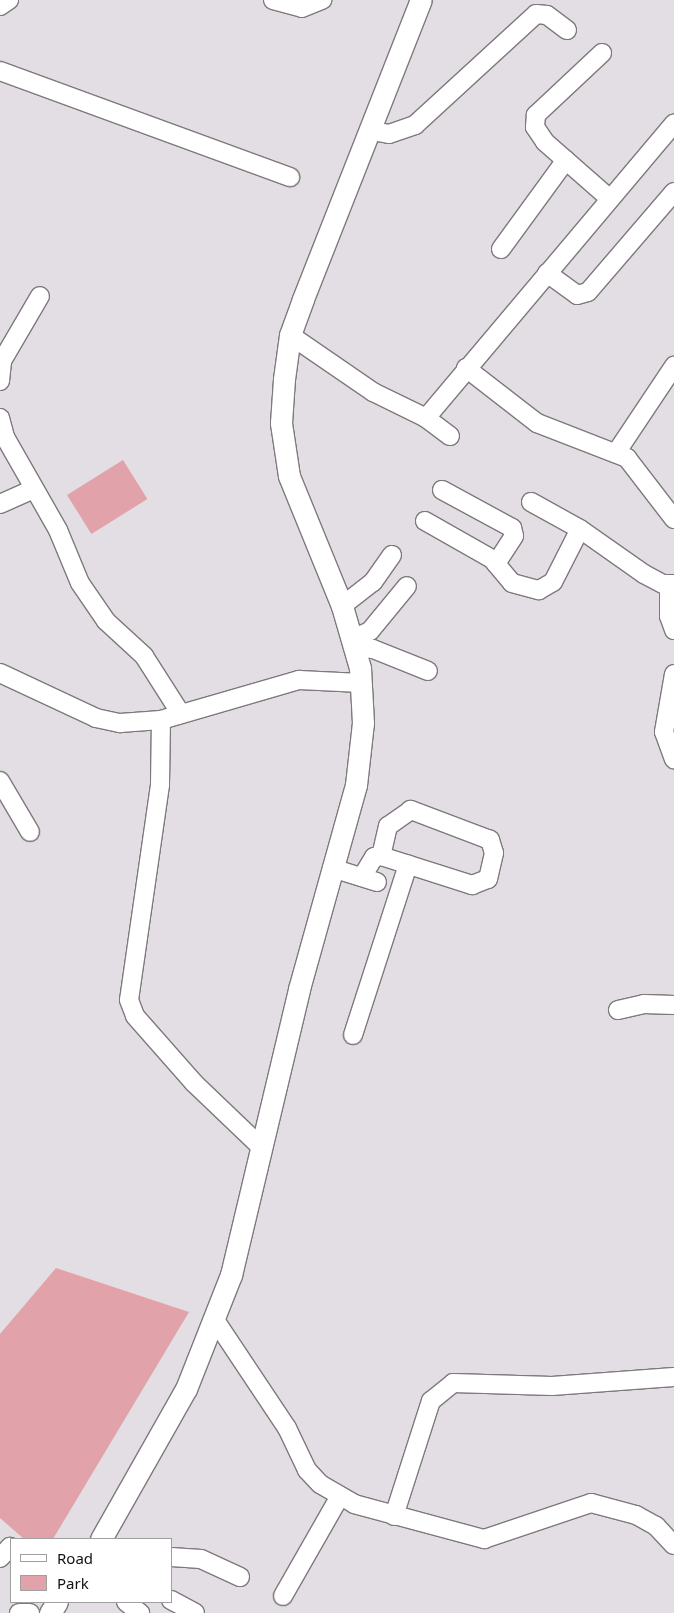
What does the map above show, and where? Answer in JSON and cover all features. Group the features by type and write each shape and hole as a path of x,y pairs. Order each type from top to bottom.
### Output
{"main road":[{"path":"103,1538 186,1389 215,1320 233,1265 332,868 356,785 363,723 361,683 353,643 342,606 289,476 281,424 290,335 372,131 421,0"}],"street":[{"path":"0,6 8,0"},
{"path":"273,0 302,8 322,0"},
{"path":"372,131 390,134 415,125 536,14 547,16 566,30"},
{"path":"602,53 536,115 537,133 609,198"},
{"path":"0,71 290,177"},
{"path":"426,418 609,198 674,124"},
{"path":"501,249 566,160"},
{"path":"548,273 577,296 588,292 674,192"},
{"path":"0,380 2,361 40,296"},
{"path":"290,335 372,392 426,418 450,436"},
{"path":"616,453 674,366"},
{"path":"466,368 537,423 616,453 636,466 674,519"},
{"path":"0,418 32,490 58,530 80,583 106,621 144,656 181,714"},
{"path":"0,504 32,490"},
{"path":"442,490 512,528 514,536 496,564"},
{"path":"531,502 580,529 644,574 672,585 669,616 674,630"},
{"path":"425,521 496,564 512,583 547,587 580,529"},
{"path":"342,606 373,582 392,555"},
{"path":"353,643 370,631 407,586"},
{"path":"353,643 428,671"},
{"path":"674,674 664,732 674,759"},
{"path":"1,677 96,718 120,723 161,720 299,680 361,683"},
{"path":"161,720 160,785 129,1000 135,1016 187,1075 261,1147"},
{"path":"0,781 30,832"},
{"path":"332,868 369,879 374,857 380,856 472,885 488,879 494,852 490,840 412,810 388,826 380,856"},
{"path":"353,1035 408,865"},
{"path":"618,1010 644,1004 674,1005"},
{"path":"215,1320 287,1428 307,1470 340,1496 394,1516 484,1539 591,1503 636,1515 656,1526 674,1545"},
{"path":"394,1516 429,1407 453,1383 552,1386 674,1377"},
{"path":"283,1596 340,1496"},
{"path":"172,1557 201,1560 240,1577"},
{"path":"172,1601 195,1613"},
{"path":"127,1603 140,1613"},
{"path":"19,1613 30,1613"}],"green space":[{"path":"123,460 147,499 91,534 67,495"},
{"path":"56,1268 189,1312 54,1538 23,1538 0,1518 0,1334"}]}
